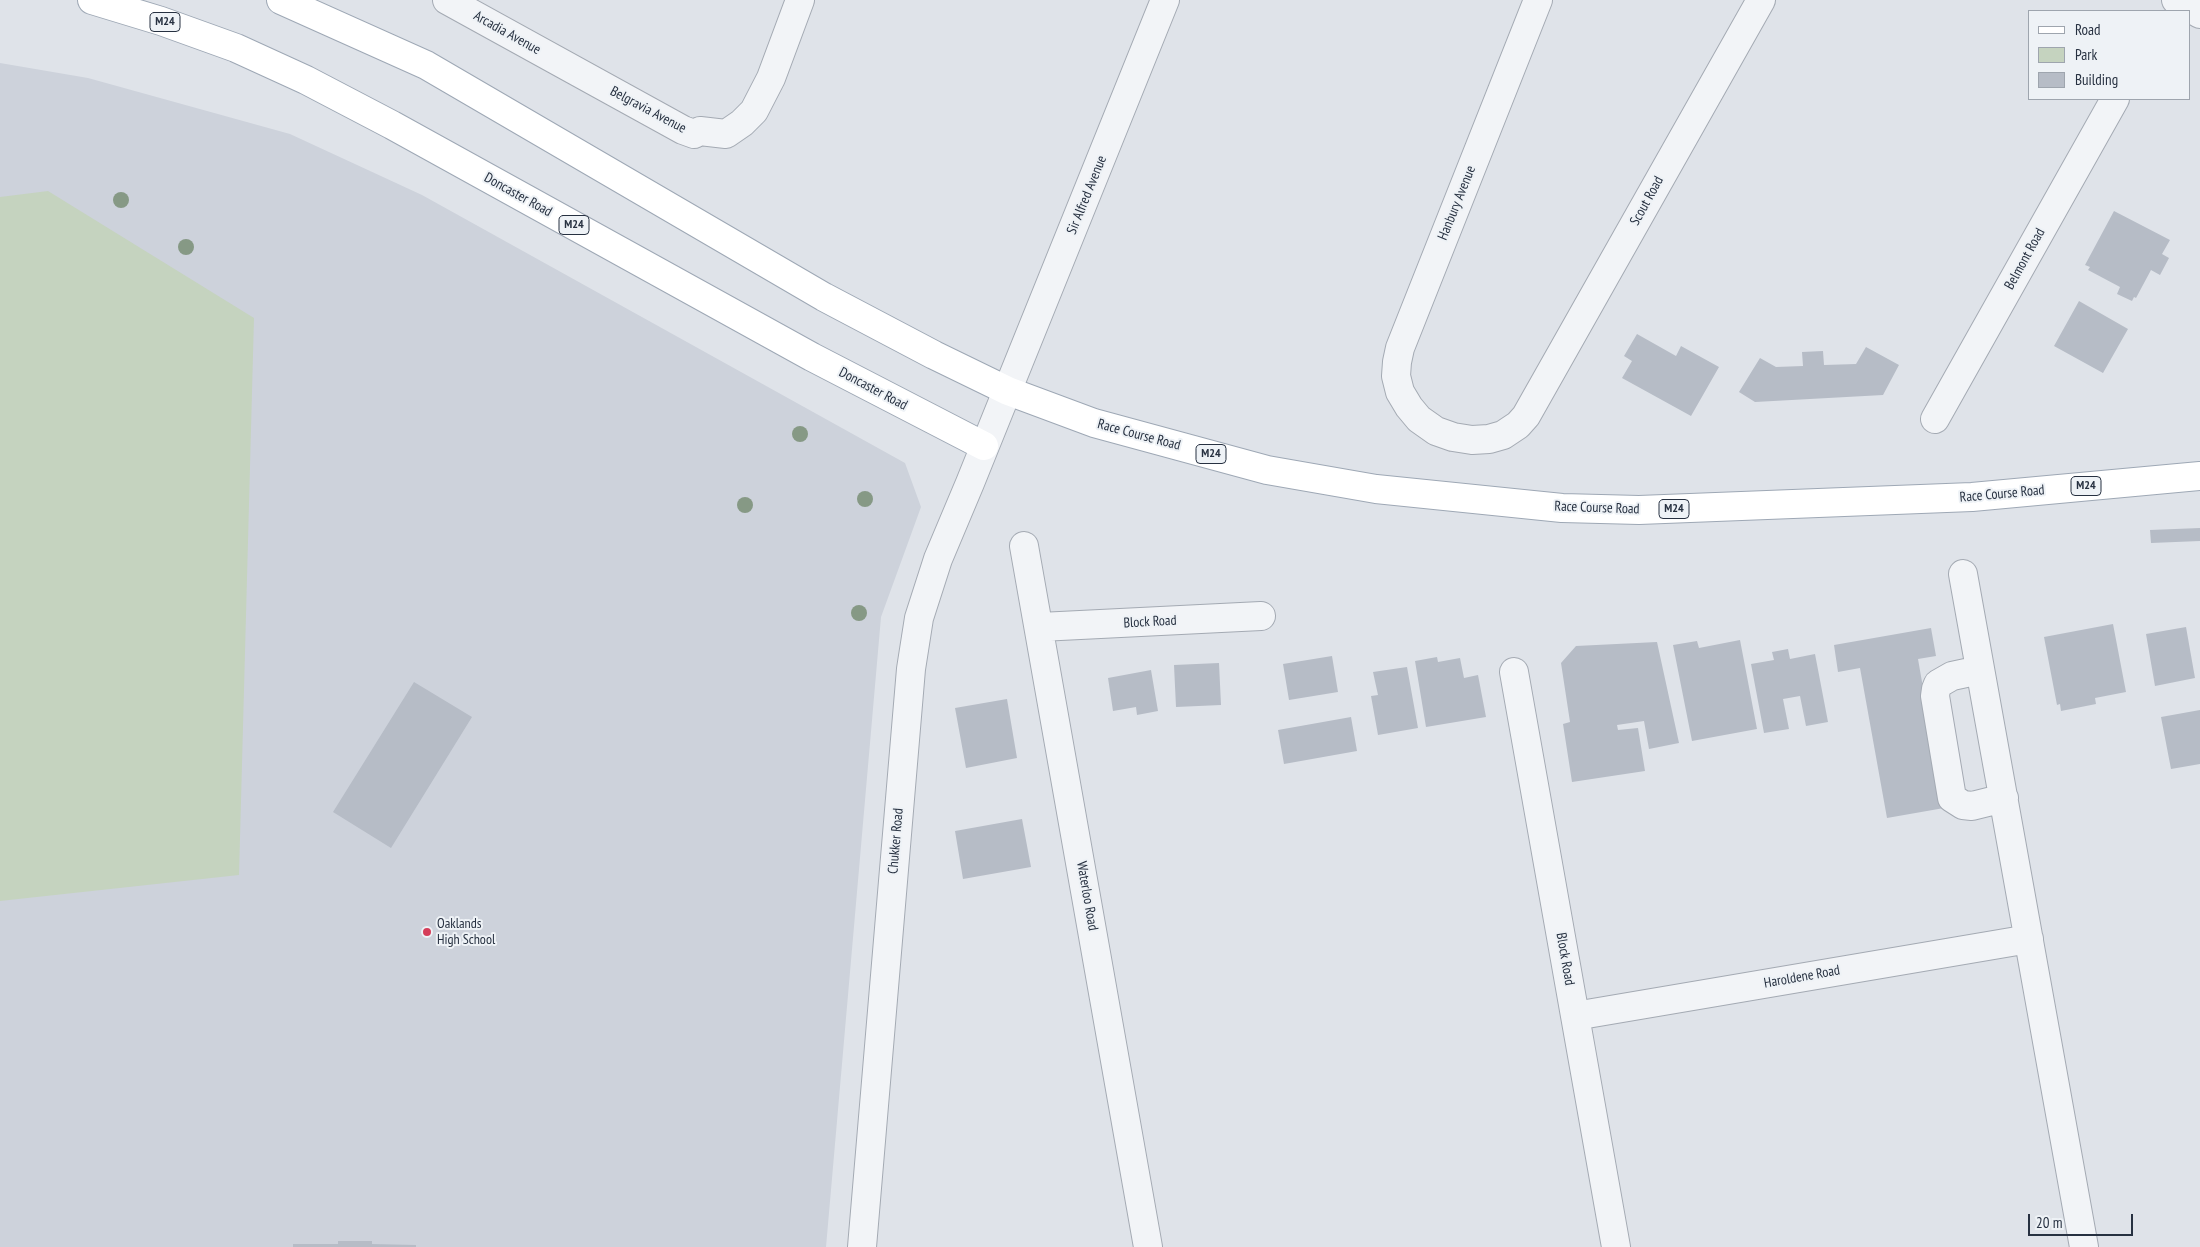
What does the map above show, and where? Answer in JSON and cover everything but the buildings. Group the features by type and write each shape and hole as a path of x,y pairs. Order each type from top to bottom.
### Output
{"main road":[{"name":"Doncaster Road","path":"92,0 162,21 236,48 306,80 392,125 812,357 984,446"},
{"name":"M24","path":"281,0 426,65 824,297 934,355 1008,391"},
{"name":"Race Course Road","path":"1008,391 1094,423 1267,470 1376,489 1562,508 1639,510 1972,497 2200,476"}],"street":[{"name":"Arcadia Avenue","path":"447,0 567,66"},
{"name":"Belgravia Avenue","path":"567,66 683,130 694,134 700,132 726,134 742,123 754,111 770,78 800,0"},
{"name":"Sir Alfred Avenue","path":"984,446 1166,0"},
{"name":"Hanbury Avenue","path":"1536,402 1518,426 1503,435 1489,439 1472,440 1454,437 1436,431 1419,419 1408,407 1400,392 1396,376 1400,348 1538,0"},
{"name":"Scout Road","path":"1536,402 1761,0"},
{"path":"2176,0 2200,14"},
{"name":"Belmont Road","path":"1936,418 2114,100"},
{"name":"Chukker Road","path":"862,1247 911,669 919,618 938,559 984,446"},
{"name":"Waterloo Road","path":"1024,546 1040,627 1148,1247"},
{"path":"1963,574 2084,1247"},
{"name":"Block Road","path":"1040,627 1261,616"},
{"path":"1980,670 1952,676 1938,684 1934,696 1952,798 1962,805 1972,806 2004,798"},
{"name":"Block Road","path":"1514,672 1616,1247"},
{"name":"Haroldene Road","path":"1575,1016 2029,939"}],"shaded area":[{"name":"Oaklands High School","path":"0,63 88,78 290,134 422,195 905,463 921,507 881,617 826,1247 0,1247"}],"green space":[{"path":"48,191 254,318 239,875 0,901 0,197"}],"place":[{"name":"Oaklands High School","path":"427,932"}]}
